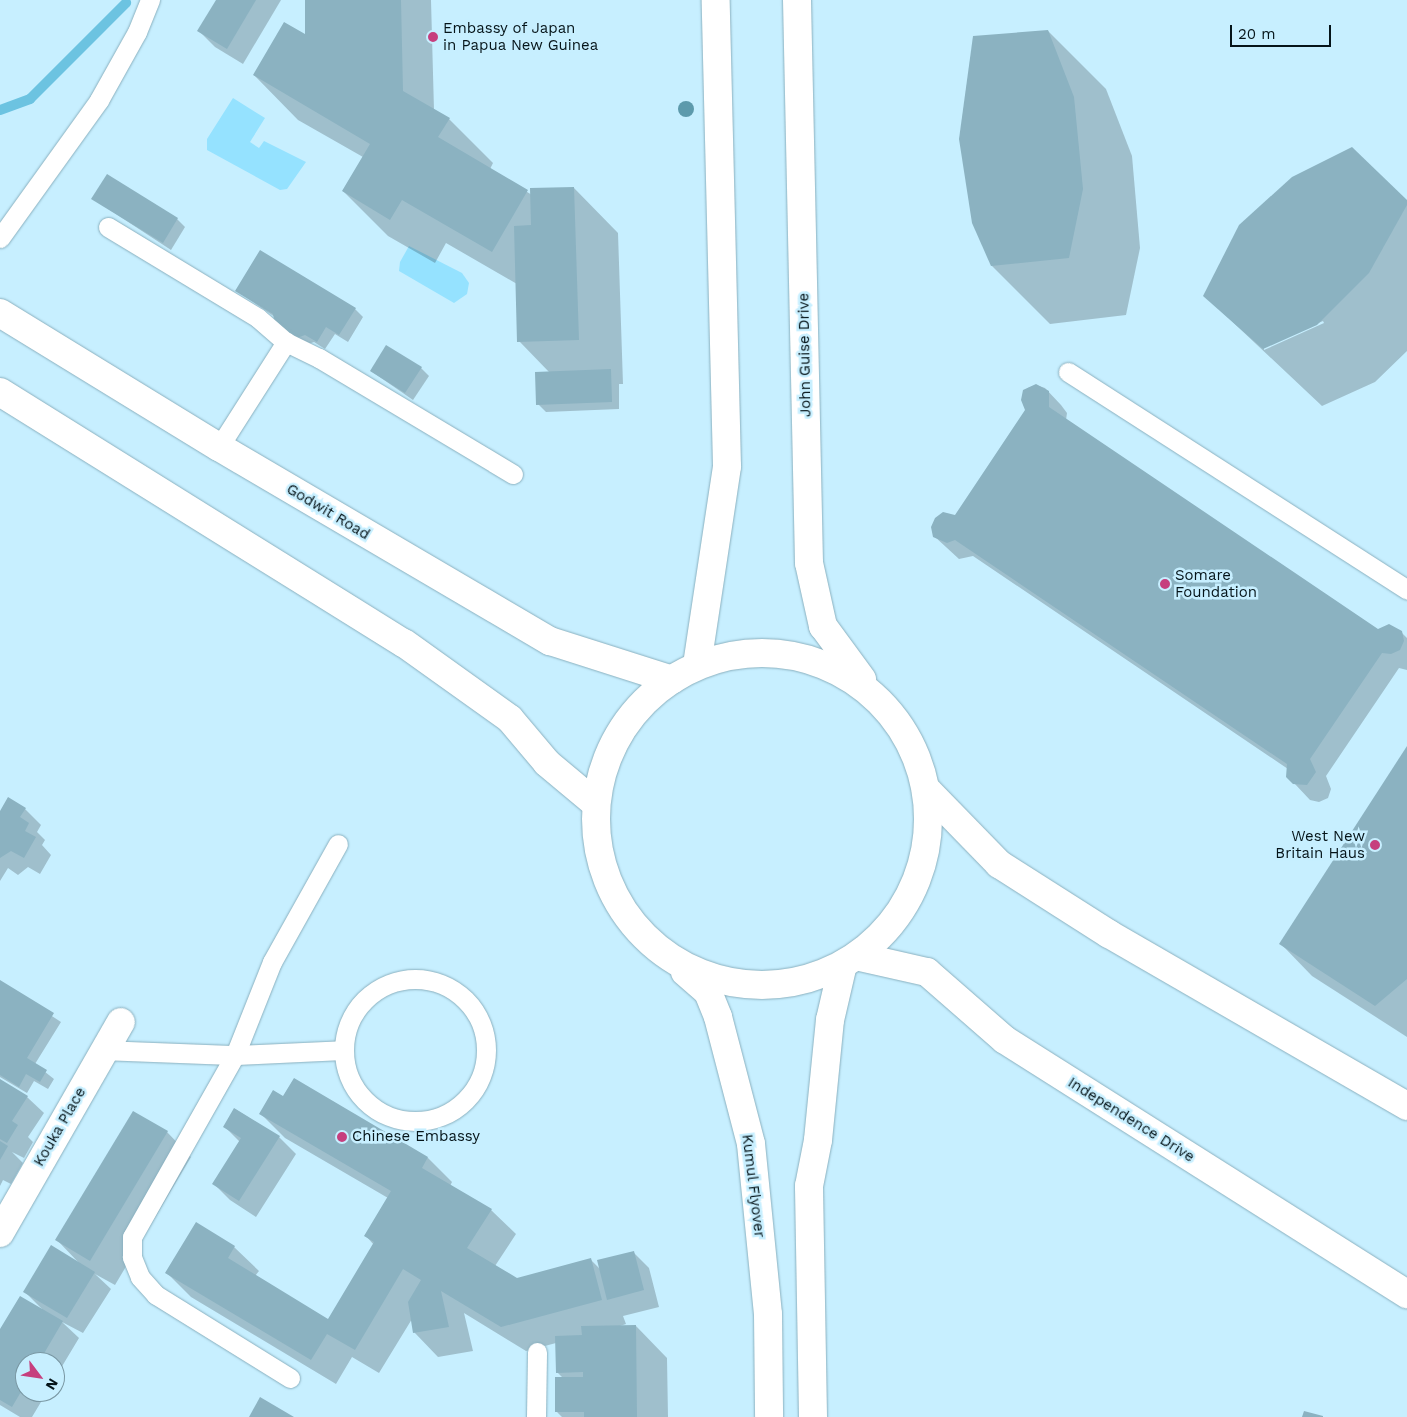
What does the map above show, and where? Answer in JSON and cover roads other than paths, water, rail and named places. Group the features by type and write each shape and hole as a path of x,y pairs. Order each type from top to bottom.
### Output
{"main road":[{"path":"697,665 727,466 716,0"},
{"name":"John Guise Drive","path":"797,0 809,563 823,626 872,692"},
{"name":"Godwit Road","path":"0,313 218,447 550,641 672,680"},
{"path":"0,392 404,643 510,718 547,763 596,804"},
{"path":"742,653 789,654 833,667 872,692 891,713 907,736 926,789 927,837 915,883 891,924 849,960 802,980 757,986 722,980 673,960 638,932 618,904 604,873 597,839 596,804 606,762 626,723 672,680 697,665 742,653"},
{"path":"926,789 999,864 1109,934 1407,1106"},
{"name":"Kumul Flyover","path":"638,932 708,992 718,1017 750,1144 768,1314 769,1417"},
{"path":"813,1417 809,1186 818,1140 830,1020 849,960"},
{"name":"Independence Drive","path":"849,960 928,972 1005,1040 1407,1294"},
{"name":"Kouka Place","path":"0,1233 121,1022"}],"lane":[{"path":"0,238 99,100 137,32 150,0"},
{"path":"108,228 258,318 286,342 328,363 513,474"},
{"path":"218,447 286,342"},
{"path":"1068,372 1407,590"},
{"path":"290,1378 156,1296 140,1277 132,1257 132,1237 235,1055 272,962 338,844"},
{"path":"419,978 441,983 460,994 475,1011 485,1031 487,1054 482,1076 469,1097 449,1113 426,1121 410,1120 379,1112 360,1096 348,1074 344,1050 348,1025 360,1005 376,990 396,981 419,978"},
{"path":"104,1050 235,1055 344,1050"},
{"path":"536,1417 537,1352"}],"waterway":[{"path":"0,110 30,99 126,3"}],"place":[{"name":"Embassy of Japan in Papua New Guinea","path":"433,37"},
{"name":"Somare Foundation","path":"1165,584"},
{"name":"West New Britain Haus","path":"1375,845"},
{"name":"Chinese Embassy","path":"342,1137"}]}
